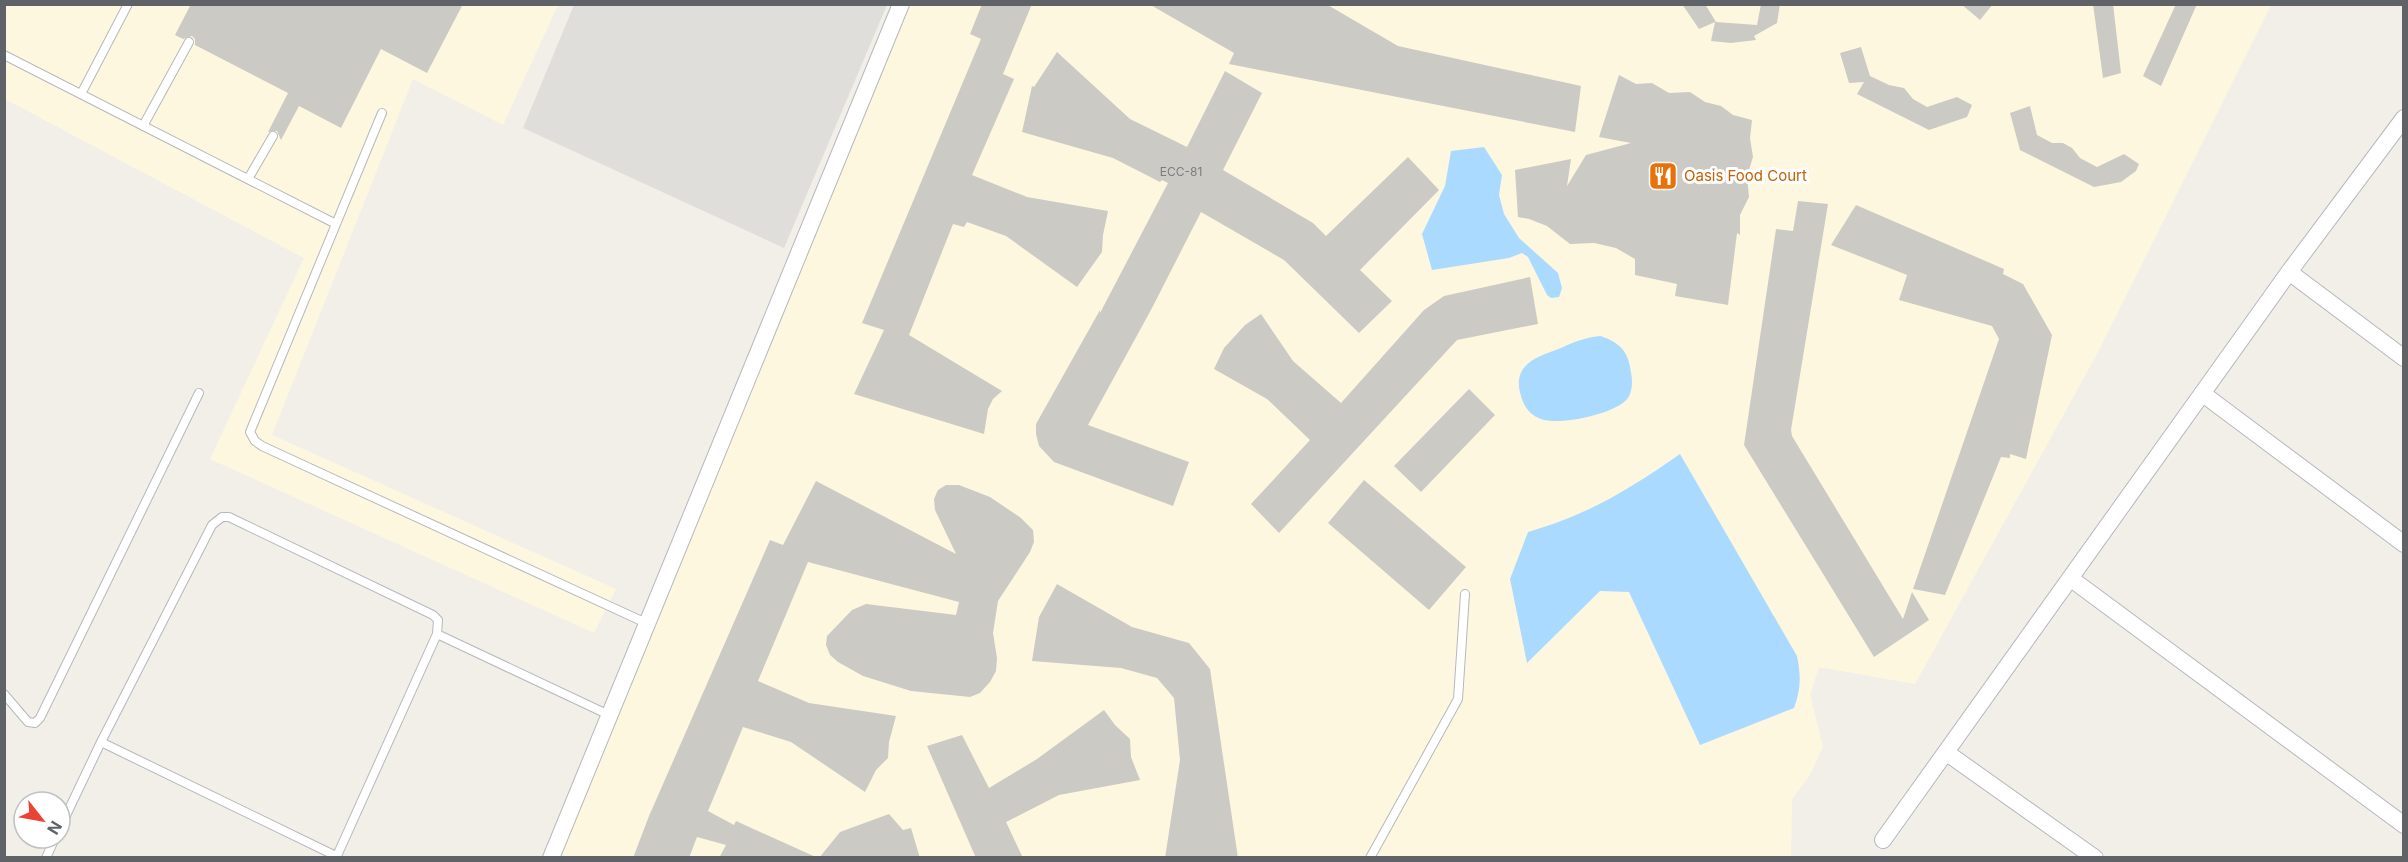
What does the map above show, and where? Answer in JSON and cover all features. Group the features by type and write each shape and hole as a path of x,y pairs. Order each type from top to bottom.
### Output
{"street":[{"path":"551,858 901,4"},
{"path":"1883,840 2289,272 2403,118"},
{"path":"2289,272 2403,358"},
{"path":"2203,394 2403,544"},
{"path":"2070,578 2403,825"},
{"path":"1947,753 2095,858"}],"lane":[{"path":"81,94 128,4"},
{"path":"143,126 189,42"},
{"path":"4,55 336,224"},
{"path":"382,113 250,432 255,441 646,624"},
{"path":"248,178 273,136"},
{"path":"4,694 28,722 35,723 40,718 199,393"},
{"path":"72,803 101,742 212,525 222,517 229,516 433,615 438,620 436,633 336,857 101,742"},
{"path":"1370,858 1458,699 1465,594"},
{"path":"436,633 609,715"}],"shaded area":[{"path":"4,5 558,5 503,125 413,79 272,435 616,589 594,633 210,459 304,258 5,99"},
{"path":"574,5 887,5 784,248 523,128"},
{"path":"901,5 2271,5 2097,354 1915,684 1819,667 1810,695 1823,747 1810,775 1792,799 1791,857 557,858"}],"water":[{"path":"1484,147 1502,175 1499,195 1504,214 1519,238 1558,273 1562,288 1559,297 1551,298 1547,295 1528,257 1522,253 1509,258 1432,270 1422,234 1445,186 1451,151"},
{"path":"1601,336 1616,344 1626,355 1632,382 1628,398 1622,404 1600,414 1574,420 1550,421 1531,413 1522,400 1519,385 1520,376 1528,363 1580,340"},
{"path":"1680,454 1797,656 1800,676 1794,708 1700,745 1629,592 1600,591 1527,663 1510,579 1528,532 1571,517 1608,500"}],"building":[{"path":"191,4 463,4 427,73 381,49 341,128 299,106 281,140 277,131 268,132 288,93 195,45 195,39 192,36 183,39 175,35"},
{"path":"982,4 1032,4 1003,74 1014,79 972,175 1027,197 1108,211 1102,252 1077,287 1006,236 967,222 964,227 953,224 909,335 1002,391 993,399 988,409 984,434 854,394 884,330 862,323 981,39 970,34"},
{"path":"1149,4 1326,4 1398,46 1581,86 1575,132 1229,64 1234,53"},
{"path":"1682,4 1705,4 1716,22 1757,25 1761,4 1780,4 1777,23 1754,36 1756,40 1731,43 1711,41 1715,22 1699,29"},
{"path":"1961,4 1993,4 1980,20"},
{"path":"2093,4 2113,4 2121,73 2103,78"},
{"path":"2176,4 2197,4 2161,86 2143,76"},
{"path":"1861,47 1870,76 1889,85 1904,88 1913,99 1927,107 1957,97 1972,105 1967,117 1929,130 1857,94 1864,82 1849,83 1840,53"},
{"path":"1057,52 1130,119 1187,147 1225,71 1262,93 1223,170 1313,223 1326,236 1408,157 1439,190 1360,270 1392,301 1359,333 1284,260 1201,212 1088,425 1189,462 1173,506 1054,462 1039,446 1036,424 1100,310 1100,313 1168,183 1162,180 1160,182 1113,158 1022,132 1032,86 1034,87"},
{"path":"1619,75 1636,84 1652,83 1669,93 1690,92 1705,102 1721,106 1733,115 1752,120 1750,138 1753,157 1747,176 1749,197 1740,215 1740,235 1737,233 1728,305 1675,296 1677,284 1635,275 1635,259 1616,248 1594,243 1570,244 1547,226 1518,217 1515,170 1571,159 1567,186 1586,155 1631,143 1599,137"},
{"path":"2030,106 2037,135 2052,143 2063,143 2072,148 2080,158 2097,167 2124,154 2139,164 2136,171 2121,182 2094,187 2020,150 2010,113"},
{"path":"1798,201 1828,204 1791,430 1792,436 1903,619 1912,592 1929,620 1874,657 1744,445 1776,229 1793,231"},
{"path":"1856,205 2004,269 2003,274 2023,284 2052,335 2026,459 2010,454 2010,458 2001,457 1945,595 1913,589 1999,339 1992,326 1899,300 1907,275 1831,245"},
{"path":"1530,277 1538,324 1457,340 1279,533 1251,504 1310,440 1267,399 1214,369 1224,348 1245,325 1261,314 1293,361 1341,403 1424,310 1444,296"},
{"path":"1469,389 1495,415 1421,492 1394,466"},
{"path":"1364,480 1466,567 1429,610 1328,523"},
{"path":"816,481 956,554 935,510 934,499 938,490 946,485 959,485 990,497 1021,518 1033,530 1034,542 1030,552 998,601 993,633 997,658 996,671 980,693 970,697 911,691 863,676 838,662 830,655 826,645 827,636 852,610 866,604 956,615 959,602 808,562 758,681 809,703 896,716 889,742 888,758 876,770 865,792 791,742 743,727 708,811 734,825 736,821 818,858 719,858 726,845 697,837 689,858 633,858 649,816 770,540 783,545"},
{"path":"1057,584 1132,627 1189,643 1210,669 1238,858 1165,858 1180,760 1174,698 1157,678 1121,668 1032,661 1039,617"},
{"path":"1104,710 1115,725 1130,739 1131,757 1140,780 1059,795 1006,822 1023,858 976,858 927,746 962,735 989,788 1037,759"},
{"path":"889,814 903,830 911,828 920,858 819,858 840,832"}],"place":[{"name":"Oasis Food Court","path":"1663,176"}]}
